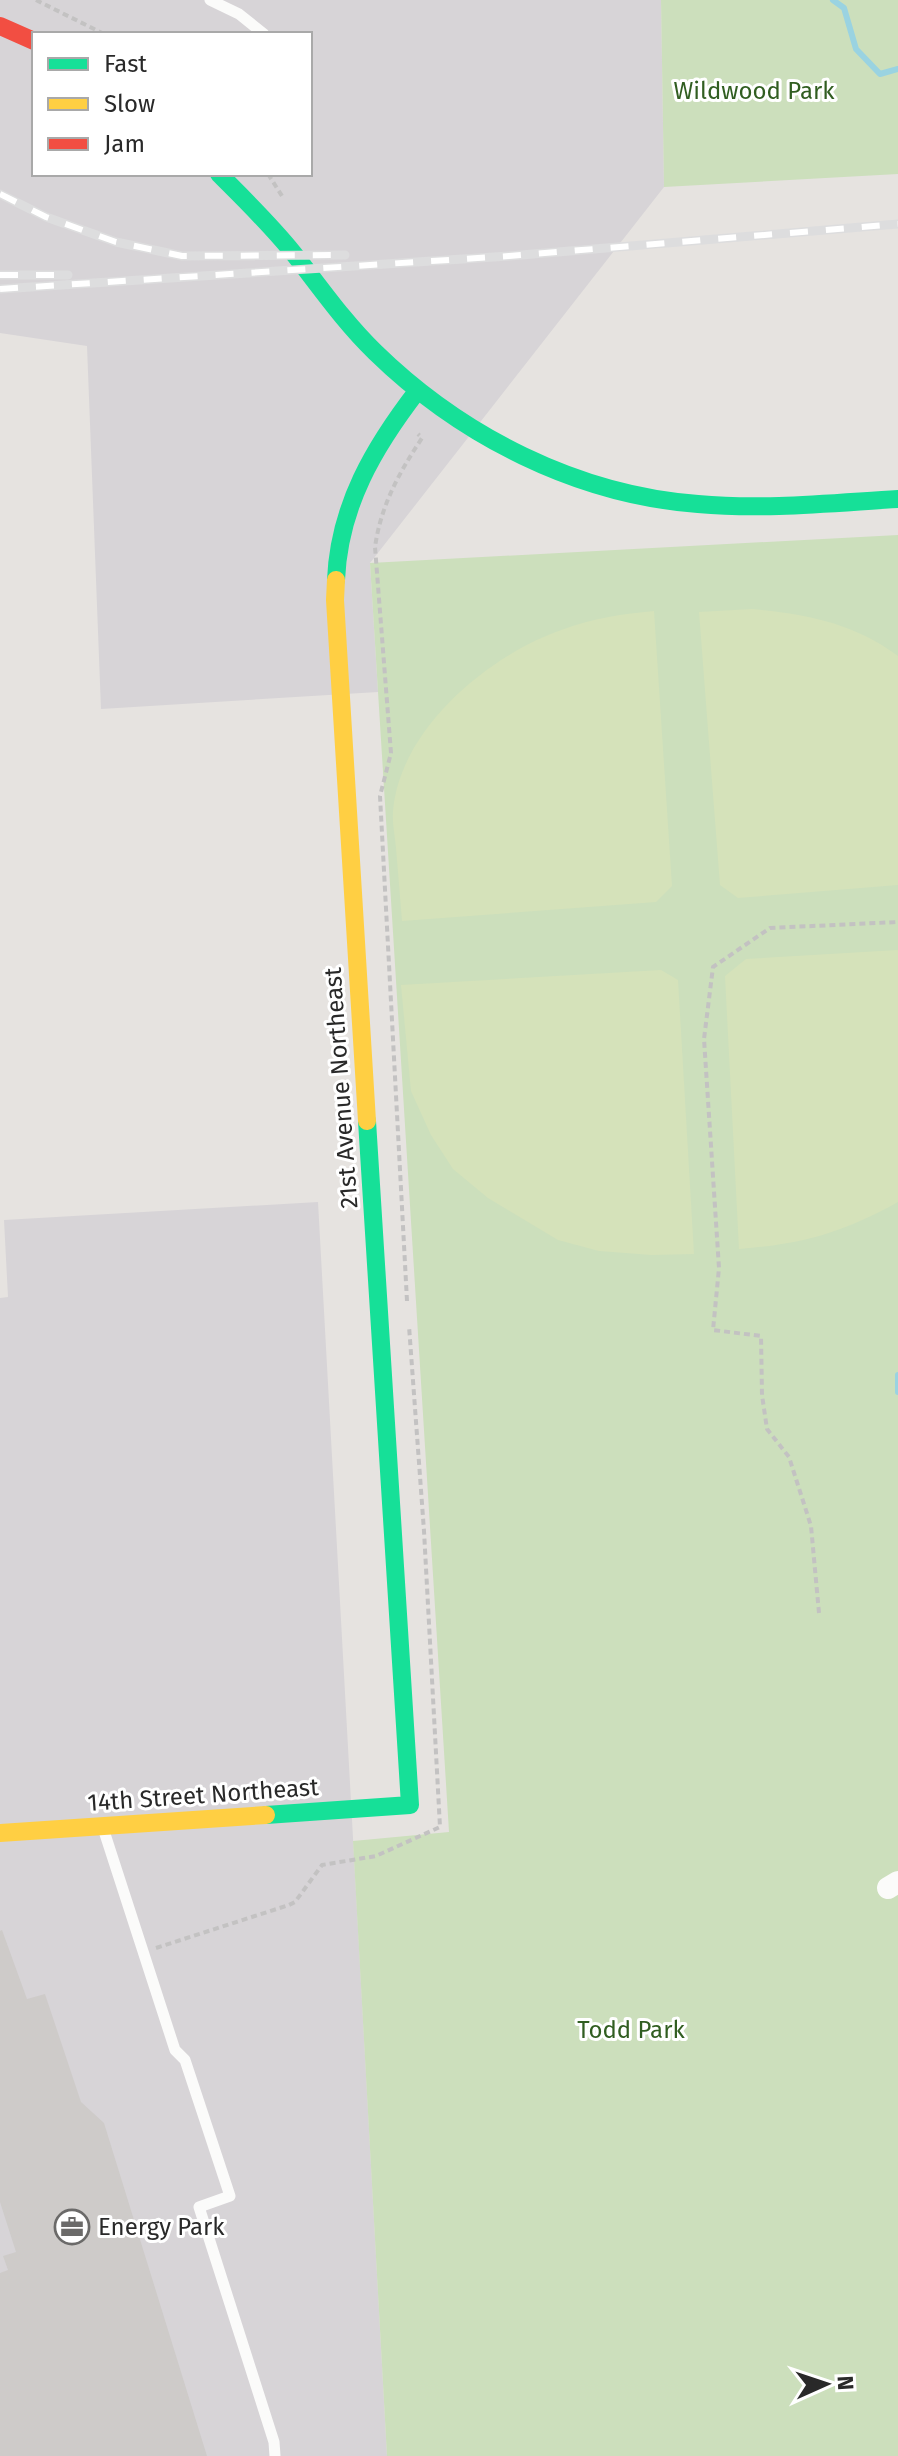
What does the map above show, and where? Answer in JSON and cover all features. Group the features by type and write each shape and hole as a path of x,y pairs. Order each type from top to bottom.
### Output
{"street":[{"path":"0,26 32,40"},
{"path":"221,176 261,216 375,352 418,390 487,437 528,459 575,477 668,501 761,507 898,499"},
{"name":"21st Avenue Northeast","path":"410,1805 335,562 351,496 372,453 396,416 418,390"},
{"name":"14th Street Northeast","path":"0,1833 410,1805"}],"lane":[{"path":"210,0 239,14 262,32"},
{"path":"103,1826 175,2050 185,2060 230,2196 199,2207 274,2442 275,2456"}],"path":[{"path":"36,0 100,32"},
{"path":"396,416 422,438 394,483 378,524 375,547 391,753 380,796 407,1303"},
{"path":"819,1613 811,1526 789,1457 767,1429 762,1395 761,1336 713,1330 719,1268 704,1039 713,967 770,928 898,922"},
{"path":"142,1953 295,1902 322,1865 376,1856 440,1827 424,1531 408,1319"}],"shaded area":[{"path":"0,0 661,0 664,187 370,563 378,692 101,709 87,346 0,333"},
{"path":"318,1202 387,2456 0,2456 0,1298 8,1297 4,1220"}],"green space":[{"name":"Wildwood Park","path":"661,0 898,0 898,174 664,187"},
{"name":"Todd Park","path":"898,535 898,2456 387,2456 353,1841 449,1832 370,563"},
{"path":"752,609 829,622 864,635 898,656 898,885 738,898 720,885 699,612"},
{"path":"654,611 672,886 656,902 402,921 393,811 399,780 412,751 431,724 453,698 479,676 536,641 586,622"},
{"path":"898,950 898,1202 859,1222 822,1235 739,1249 725,976 746,959"},
{"path":"661,970 678,980 694,1254 599,1251 558,1240 488,1198 453,1169 431,1135 411,1091 401,985"}],"building":[{"name":"Energy Park","path":"2,1930 27,1999 45,1994 81,2102 104,2123 207,2456 0,2456 0,2273 8,2270 3,2256 16,2252 0,2202"}],"waterway":[{"path":"833,0 844,8 856,49 880,74 898,69"},
{"path":"898,1375 898,1392"}],"railway":[{"path":"0,194 46,217 116,242 182,256 345,255"},
{"path":"0,289 509,256 898,224"},
{"path":"0,275 68,275"}],"traffic: fast":[{"path":"221,176 276,233 375,352 445,410 523,456 609,488 698,504 773,506 898,499"},
{"path":"336,580 344,527 352,502 387,433 418,390"},
{"path":"266,1815 410,1805 367,1121"}],"traffic: slow":[{"path":"336,580 367,1121"},
{"path":"0,1833 266,1815"}],"traffic: jam":[{"path":"0,26 32,40"}],"place":[{"name":"Energy Park","path":"72,2227"}]}
